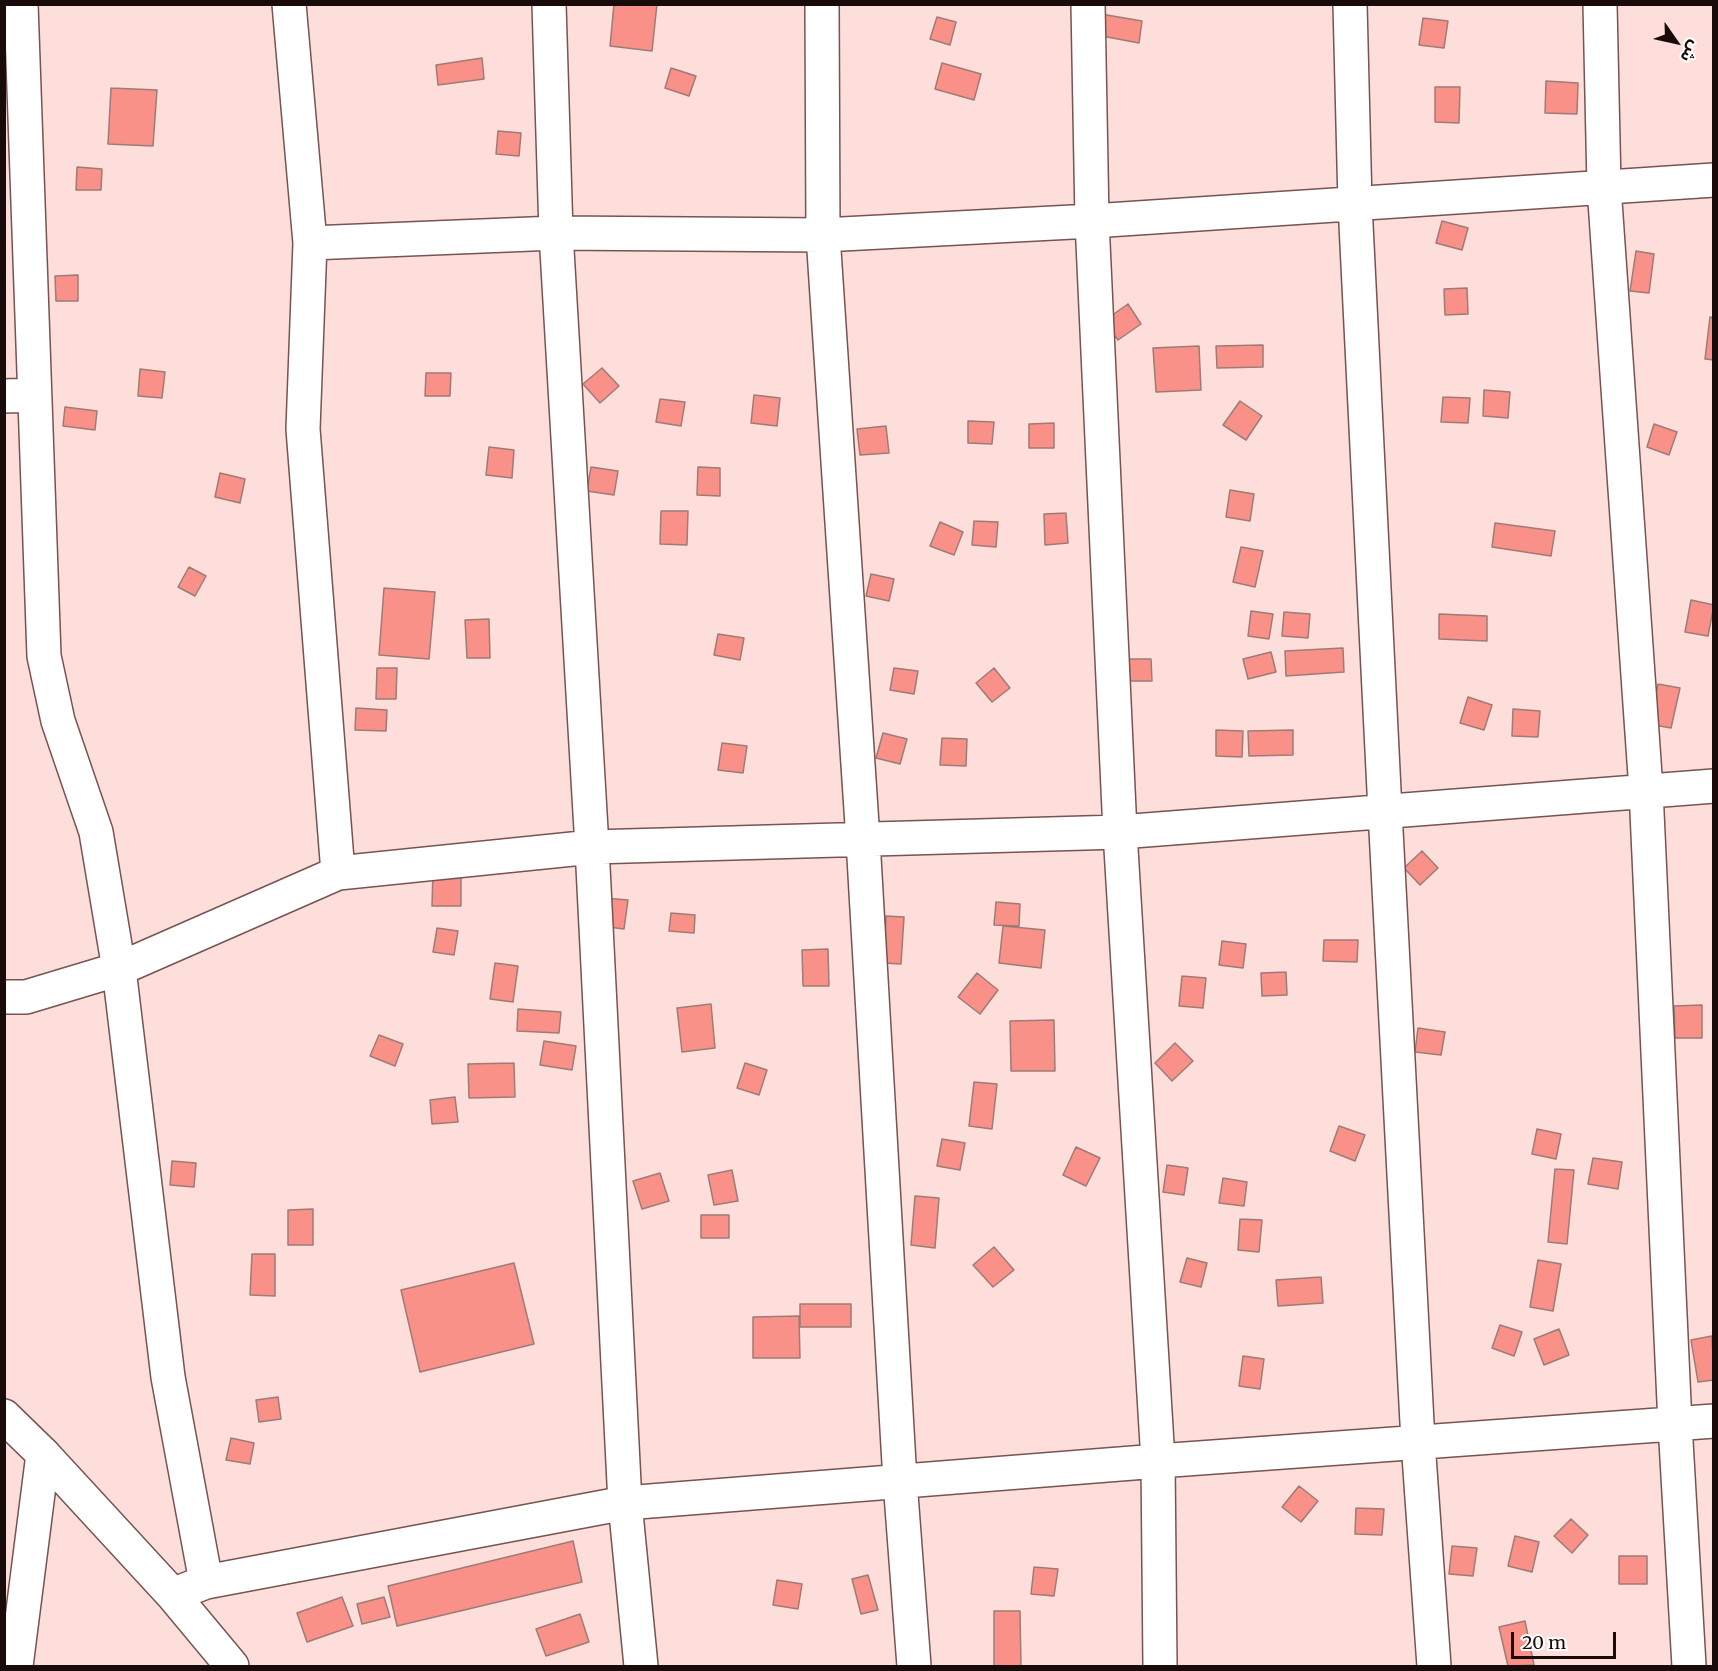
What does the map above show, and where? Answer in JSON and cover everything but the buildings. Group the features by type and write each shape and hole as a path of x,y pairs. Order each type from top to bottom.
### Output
{"street":[{"path":"21,4 19,395 44,656 58,721 96,832 119,969 168,1377 206,1582"},
{"path":"290,4 310,243 303,429 338,873"},
{"path":"549,4 556,233 592,847 625,1503 641,1666"},
{"path":"822,4 823,235 863,840 900,1481 914,1666"},
{"path":"1088,4 1092,221 1120,832 1158,1461 1160,1666"},
{"path":"1350,4 1355,204 1384,811 1418,1442 1434,1666"},
{"path":"1600,4 1604,187 1646,790 1675,1424 1689,1666"},
{"path":"310,243 556,233 823,235 1092,221 1713,180"},
{"path":"4,998 26,997 119,969 338,873 592,847 1120,832 1713,786"},
{"path":"4,1416 43,1454 172,1594 232,1666"},
{"path":"172,1594 206,1582 625,1503 1158,1461 1713,1421"},
{"path":"16,1666 43,1454"}]}
